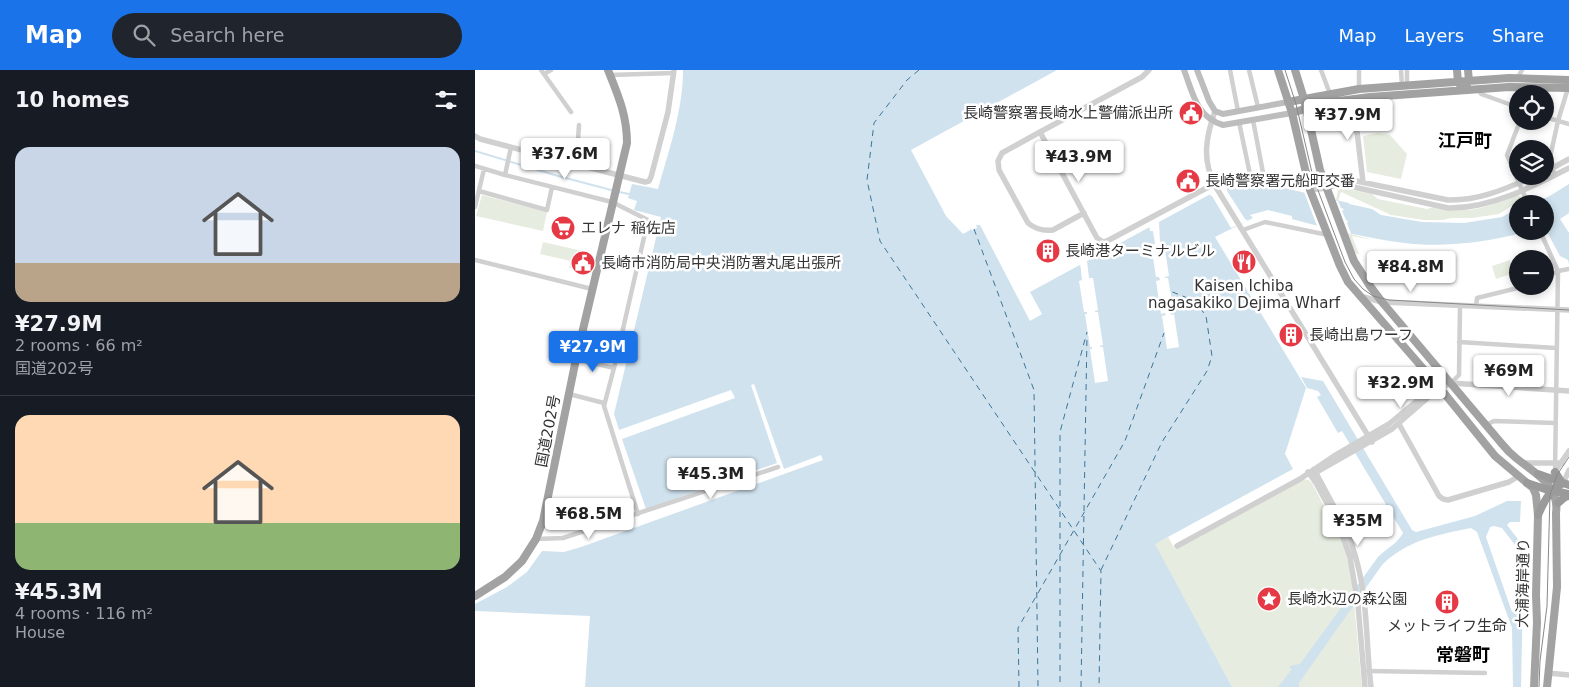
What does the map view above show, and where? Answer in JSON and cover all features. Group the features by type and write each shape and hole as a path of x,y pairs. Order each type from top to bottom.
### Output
{"highway":[{"path":"1278,70 1292,113 1309,188 1348,282 1440,388 1495,456 1527,483 1552,481 1569,495 1558,503 1552,481"},
{"path":"1295,70 1305,99 1320,170 1358,270 1382,302 1502,444 1537,474 1552,481 1566,484 1569,490"},
{"path":"1457,70 1458,82 1463,90"},
{"path":"1463,90 1469,81 1468,70"},
{"name":"国道202号","path":"475,596 516,568 529,552 536,539 547,506 576,359 625,152 627,132 622,104 609,73"},
{"path":"1288,102 1359,89 1469,81 1517,79 1569,85"},
{"path":"1554,87 1569,85"},
{"path":"1292,113 1323,103 1353,98 1509,87"},
{"path":"1538,515 1552,481"},
{"name":"大浦海岸通り","path":"1527,483 1533,488 1536,495 1538,515 1534,687"},
{"name":"大浦海岸通り","path":"1547,687 1557,587 1556,513 1558,503"}],"main road":[{"path":"1184,70 1198,106 1203,114 1212,121 1223,125 1292,113"},
{"path":"1197,70 1209,101 1215,111 1223,114 1288,102"}],"street":[{"path":"551,70 542,72 571,112"},
{"path":"1084,213 1053,230 1048,231 1034,227 1025,218 999,170 997,161 1002,153 1141,77 1149,70"},
{"path":"1230,70 1238,111"},
{"path":"1249,70 1258,107"},
{"path":"1321,70 1330,94"},
{"path":"1359,70 1359,89"},
{"path":"1401,70 1405,87"},
{"path":"1405,87 1407,70"},
{"path":"1517,79 1522,70"},
{"path":"475,136 573,163 618,178 649,181 669,112 674,72 609,73"},
{"path":"1553,140 1557,121 1569,85"},
{"path":"1479,89 1481,94 1509,104"},
{"path":"1353,98 1363,182"},
{"path":"1215,111 1206,149 1208,171 1214,184 1370,439"},
{"path":"1253,120 1264,178"},
{"path":"1554,120 1569,124"},
{"path":"1239,122 1251,179"},
{"path":"573,163 579,125"},
{"path":"1040,132 1097,238 1105,242 1214,184 1228,180 1264,178 1309,188 1325,184 1340,184 1447,208 1460,208 1491,202 1531,185"},
{"path":"505,174 511,147"},
{"path":"1554,172 1569,160"},
{"path":"475,166 552,187 613,200 648,220 614,368 604,403 638,514"},
{"path":"1554,172 1569,168"},
{"path":"475,207 484,169"},
{"path":"1325,184 1337,177 1449,200 1490,195 1514,185"},
{"path":"1520,185 1524,195"},
{"path":"479,191 547,210 552,187"},
{"path":"1242,228 1265,222 1328,235"},
{"path":"1544,240 1557,271 1556,390 1552,481"},
{"path":"475,260 592,289"},
{"path":"1554,273 1569,269"},
{"path":"1476,306 1477,298 1509,290"},
{"path":"1360,296 1382,302 1557,311 1569,310"},
{"path":"1370,439 1431,390 1451,383 1459,375 1460,306"},
{"path":"1459,342 1556,348"},
{"path":"576,359 614,368"},
{"path":"1451,383 1569,391"},
{"path":"1177,546 1399,424 1440,388"},
{"path":"569,394 604,403"},
{"path":"1486,425 1494,421 1555,423"},
{"path":"1399,424 1439,496 1443,499 1448,500 1509,482 1519,476"},
{"path":"1552,481 1569,451"},
{"path":"1522,463 1552,481 1566,484 1569,470"},
{"path":"536,539 563,538 777,467"},
{"path":"1312,473 1338,524 1365,599 1367,671 1365,687"},
{"path":"1358,577 1359,605 1367,671 1371,687"},
{"path":"1367,671 1485,673"},
{"path":"1548,673 1569,675"}],"shaded area":[{"path":"1378,133 1390,135 1407,154 1401,179 1367,172 1363,136"},
{"path":"1341,188 1372,194 1378,199 1427,209 1436,207 1470,210 1509,198 1509,208 1499,214 1472,218 1424,220 1391,215 1341,192 1338,201 1351,234 1373,240 1352,236 1359,254 1357,254 1336,200 1338,190"},
{"path":"482,195 547,212 543,231 476,216"},
{"path":"543,242 591,253 587,272 569,268 571,261 540,254"},
{"path":"1509,260 1509,275 1496,279 1492,266"},
{"name":"長崎水辺の森公園","path":"1303,479 1309,480 1312,483 1338,533 1347,556 1352,581 1362,687 1232,687 1154,544 1168,537 1175,549"}],"water":[{"path":"683,70 1057,70 911,150 946,216 963,234 970,229 977,228 976,225 980,225 1030,321 1042,314 1030,292 1229,184 1262,183 1372,209 1381,215 1422,222 1464,223 1502,217 1509,213 1509,236 1467,243 1435,245 1404,243 1348,233 1292,219 1292,216 1268,210 1250,215 1253,218 1215,237 1306,388 1285,454 1293,469 1155,544 1232,687 585,687 590,616 475,611 475,604 507,587 527,572 542,551 564,552 581,547 823,460 821,455 784,469 754,384 751,385 777,463 646,509 622,439 735,398 731,390 619,430 614,414 661,217 634,210 637,201 628,198 632,184 658,189 678,115"},
{"path":"1569,184 1569,213 1560,219 1569,233 1569,264 1568,260 1560,256 1551,240 1554,240 1554,195 1551,195"},
{"path":"1301,377 1323,381 1412,530 1416,532 1475,516 1507,501 1521,501 1520,522 1510,522 1507,525 1524,547 1521,687 1513,687 1512,628 1477,532 1471,528 1446,533 1412,544 1382,565 1299,683 1299,687 1278,687 1292,669 1289,668 1290,666 1300,664 1378,557 1395,543 1403,533 1342,431 1338,433 1317,397 1321,395 1318,391 1307,388","holes":["1490,527 1502,528 1518,549 1516,612 1512,612 1486,537"]}],"pier":[{"path":"1228,184 1227,191 1248,221 1231,228 1212,196 1209,195"},
{"path":"1304,192 1338,201 1341,208 1344,209 1342,211 1348,221 1351,234 1317,226"},
{"path":"1159,222 1160,242 1164,242 1169,276 1165,278 1168,278 1174,312 1170,312 1171,315 1174,314 1179,347 1167,349 1162,316 1166,315 1165,313 1161,314 1156,281 1160,280 1159,277 1156,277 1151,245 1155,244 1153,231 1150,231 1149,224"},
{"path":"1087,261 1089,278 1093,278 1098,310 1095,312 1098,312 1103,345 1100,347 1103,347 1108,381 1095,383 1090,349 1092,347 1090,347 1085,314 1087,312 1084,312 1079,281 1082,280 1080,262"}],"waterway":[{"path":"475,151 615,191"},
{"path":"619,192 629,194"}],"ferry route":[{"path":"919,70 907,80 874,123 867,180 880,241 1101,571 1099,687"},
{"path":"974,229 1034,390 1038,687"},
{"path":"1101,570 1162,442 1207,371 1212,356 1206,316 1195,301 1170,291"},
{"path":"1060,507 1060,432 1087,332"},
{"path":"1019,687 1018,628 1125,441 1164,333"},
{"path":"1081,687 1087,335"},
{"path":"1060,511 1060,687"}],"tram line":[{"path":"1285,70 1296,104 1313,177 1345,262 1354,279 1363,289 1373,296 1389,300 1569,310"},
{"path":"1539,687 1540,661 1547,606 1550,495 1557,475 1569,457"}],"place":[{"name":"長崎警察署長崎水上警備派出所","path":"1191,113"},
{"name":"長崎警察署元船町交番","path":"1188,181"},
{"name":"エレナ 稲佐店","path":"563,228"},
{"name":"長崎港ターミナルビル","path":"1048,251"},
{"name":"Kaisen Ichiba nagasakiko Dejima Wharf","path":"1244,262"},
{"name":"長崎市消防局中央消防署丸尾出張所","path":"583,263"},
{"name":"長崎出島ワーフ","path":"1291,335"},
{"name":"長崎水辺の森公園","path":"1269,599"},
{"name":"メットライフ生命","path":"1447,602"}],"district":[{"name":"江戸町","path":"1465,140"},
{"name":"常磐町","path":"1463,654"}]}
